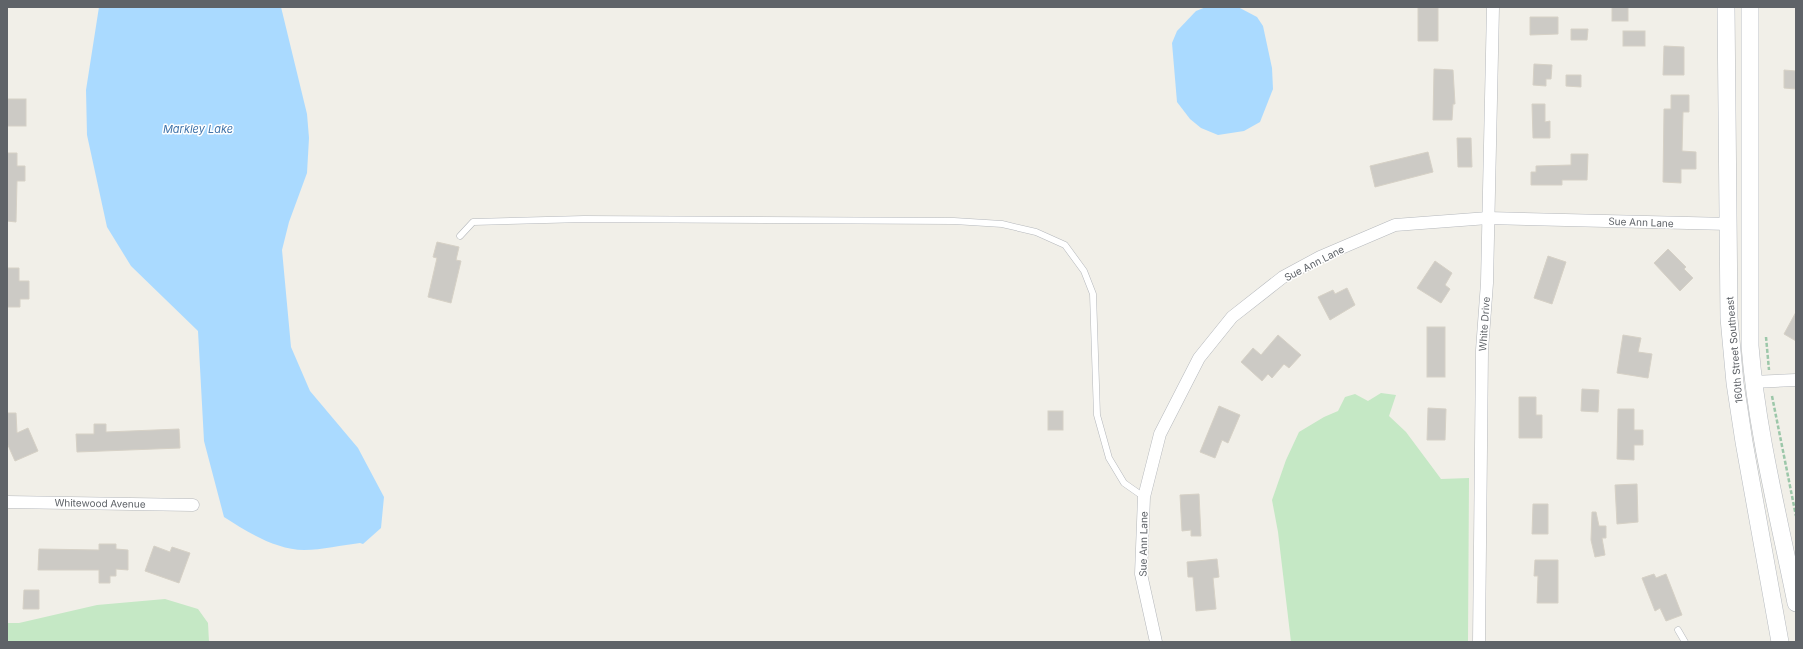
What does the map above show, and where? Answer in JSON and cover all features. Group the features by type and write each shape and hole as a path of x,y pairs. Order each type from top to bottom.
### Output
{"street":[{"name":"White Drive","path":"1479,642 1482,350 1487,283 1493,7"},
{"name":"160th Street Southeast","path":"1726,7 1729,318 1735,382 1744,442 1780,642"},
{"name":"160th Street Southeast","path":"1750,7 1750,346 1753,382 1767,463 1796,603"},
{"name":"Sue Ann Lane","path":"1156,642 1141,574 1144,497 1160,434 1200,358 1232,318 1283,278 1320,257 1396,225 1488,218 1729,224"},
{"path":"1753,382 1796,380"},
{"name":"Whitewood Avenue","path":"7,502 193,505"}],"lane":[{"path":"460,236 473,222 584,219 954,221 1002,224 1036,232 1065,245 1084,271 1093,294 1097,415 1109,458 1124,483 1144,497"},
{"path":"1678,630 1685,642"}],"path":[{"path":"1766,335 1770,381 1796,516"}],"green space":[{"path":"1381,393 1396,395 1389,416 1406,432 1441,479 1469,478 1468,642 1291,642 1278,532 1272,500 1286,460 1299,432 1324,417 1338,411 1345,397 1355,394 1368,401"},
{"path":"165,599 198,609 208,623 209,642 7,642 7,623 19,623 97,605"}],"water":[{"name":"Markley Lake","path":"99,7 281,7 307,114 309,138 307,173 289,222 282,250 291,347 310,391 358,448 384,497 381,528 363,544 360,543 311,550 293,549 272,544 224,517 204,441 198,331 131,266 107,227 87,135 86,90"},
{"path":"1206,7 1238,7 1257,17 1263,26 1272,68 1273,89 1260,122 1244,131 1218,135 1201,128 1190,119 1177,102 1172,43 1177,31 1196,11"}],"building":[{"path":"1418,7 1438,8 1438,41 1418,41"},
{"path":"1612,7 1628,7 1628,21 1612,21"},
{"path":"1530,17 1558,17 1558,34 1530,35"},
{"path":"1571,29 1588,29 1587,40 1571,40"},
{"path":"1623,31 1645,31 1645,46 1623,46"},
{"path":"1664,46 1684,47 1684,75 1663,75"},
{"path":"1534,64 1552,65 1551,79 1546,79 1546,86 1533,85"},
{"path":"1434,69 1453,70 1455,104 1453,104 1452,120 1433,120"},
{"path":"1784,70 1796,71 1796,89 1784,88"},
{"path":"1566,75 1581,75 1581,87 1566,86"},
{"path":"1671,95 1689,95 1689,112 1683,112 1682,151 1696,152 1696,169 1681,169 1681,183 1663,182 1664,109 1671,109"},
{"path":"7,99 26,99 26,126 7,126"},
{"path":"1532,104 1545,104 1545,122 1550,121 1550,138 1533,138"},
{"path":"1457,138 1471,138 1472,167 1458,167"},
{"path":"1428,152 1433,172 1375,187 1370,166"},
{"path":"7,153 17,153 17,166 25,166 25,181 17,181 16,222 7,221"},
{"path":"1571,154 1588,154 1587,180 1562,180 1562,185 1531,185 1531,172 1536,172 1536,166 1571,165"},
{"path":"437,242 459,247 456,260 461,261 451,303 428,297 437,258 433,257"},
{"path":"1668,249 1686,267 1684,269 1693,278 1680,291 1654,263"},
{"path":"1548,256 1566,262 1552,304 1534,298"},
{"path":"1435,261 1452,273 1445,285 1450,289 1441,303 1417,288"},
{"path":"7,268 19,268 19,281 29,281 29,299 20,299 20,307 7,307"},
{"path":"1347,288 1355,305 1330,320 1318,297 1333,290 1335,294"},
{"path":"1796,312 1796,341 1784,334"},
{"path":"1427,327 1445,327 1445,377 1427,377"},
{"path":"1278,335 1301,355 1289,368 1284,364 1272,378 1268,374 1262,381 1241,362 1253,348 1261,355"},
{"path":"1623,335 1641,338 1638,352 1652,354 1648,378 1617,373"},
{"path":"1582,389 1599,390 1598,412 1581,411"},
{"path":"1519,397 1536,397 1536,415 1542,415 1542,438 1519,438"},
{"path":"1219,406 1240,415 1228,443 1222,440 1215,458 1200,452"},
{"path":"1428,408 1446,409 1445,440 1427,440"},
{"path":"1618,409 1634,409 1634,430 1643,430 1643,445 1634,445 1634,460 1617,459"},
{"path":"1048,411 1063,411 1063,430 1048,430"},
{"path":"7,413 16,413 17,433 28,428 38,451 15,461 7,443"},
{"path":"94,424 106,424 106,432 179,429 180,448 77,452 76,434 94,434"},
{"path":"1637,484 1638,522 1617,524 1615,485"},
{"path":"1199,494 1201,536 1191,536 1191,530 1182,531 1180,495"},
{"path":"1533,504 1548,504 1548,534 1532,534"},
{"path":"1592,512 1596,512 1599,526 1606,526 1606,538 1602,538 1605,555 1595,557 1591,540"},
{"path":"99,544 116,544 116,549 128,550 128,570 116,569 116,576 110,576 110,583 99,583 99,570 38,570 39,549 99,550"},
{"path":"154,546 170,552 172,547 190,553 179,583 145,571"},
{"path":"1217,559 1219,577 1213,578 1216,609 1196,611 1193,577 1188,577 1187,562"},
{"path":"1535,560 1558,560 1558,603 1537,603 1538,576 1534,576"},
{"path":"1654,574 1656,578 1666,574 1682,615 1666,621 1660,608 1655,611 1642,578"},
{"path":"24,590 39,590 39,609 23,609"}]}
